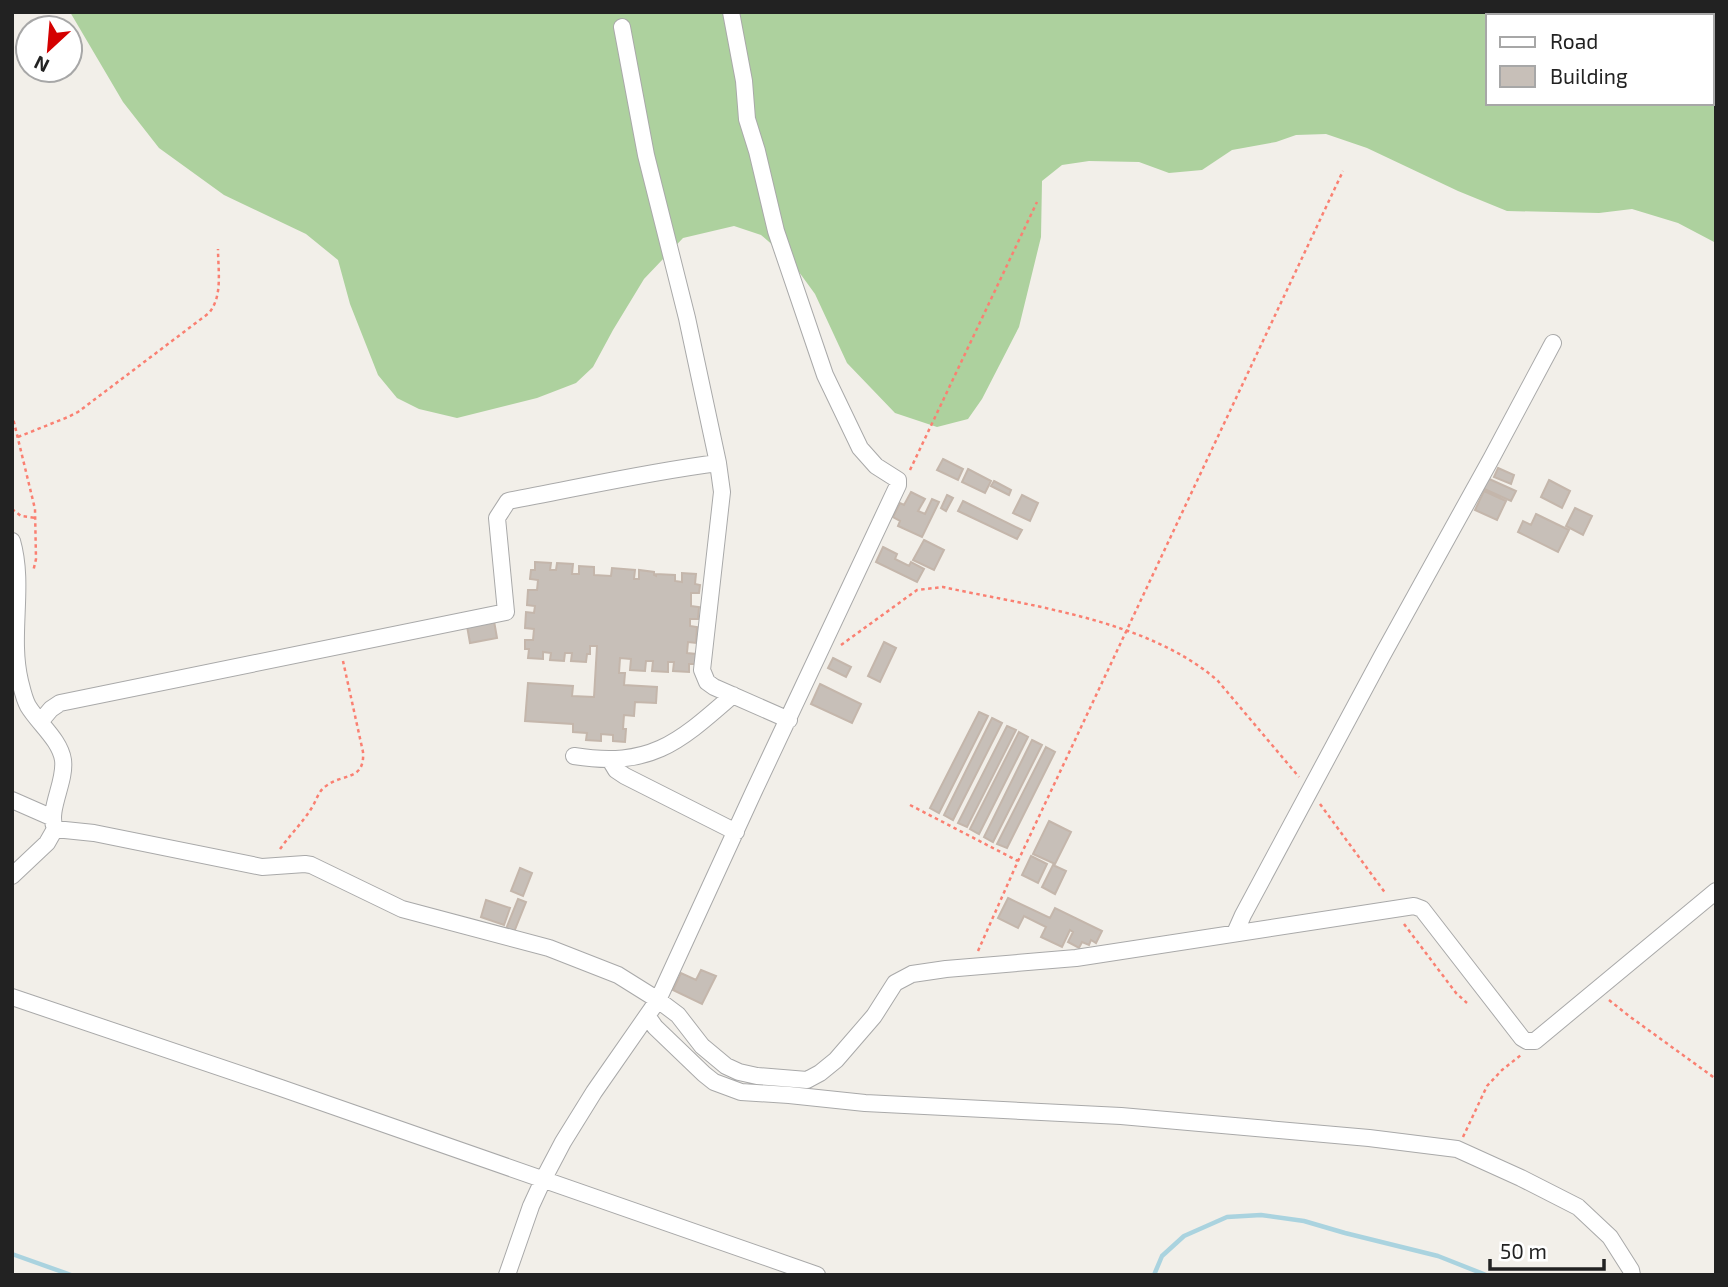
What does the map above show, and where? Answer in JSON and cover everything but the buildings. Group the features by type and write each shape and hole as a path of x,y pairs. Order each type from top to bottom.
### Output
{"street":[{"path":"507,1275 531,1206 563,1142 594,1092 659,1000 896,492 898,482 876,466 860,448 825,376 776,231 747,119 744,81 731,12"},
{"path":"622,27 646,155 687,318 723,492 702,670 707,682 789,720"},
{"path":"1235,933 1553,343"},
{"path":"40,722 60,703 506,612 497,518 508,501 649,473 718,463"},
{"path":"12,541 18,589 17,668 26,703 61,751 63,764 54,824 47,843 12,876"},
{"path":"574,756 616,760 651,753 672,744 733,695"},
{"path":"610,760 625,776 736,832"},
{"path":"12,800 54,824 94,834 262,867 312,865 402,909 549,948 618,975 659,1000 678,1014 702,1046 726,1066 757,1076 807,1080 836,1060 874,1016 895,983 912,974 1076,958 1414,906 1422,909 1522,1038 1530,1042 1539,1038 1597,991 1716,891"},
{"path":"12,998 281,1088 817,1275"},
{"path":"648,1017 704,1074 714,1082 741,1092 865,1103 1121,1116 1369,1138 1457,1149 1578,1207 1610,1237 1632,1275"}],"path":[{"path":"972,967 1018,861 1343,172"},
{"path":"898,482 903,481 910,471 1037,202"},
{"path":"18,437 78,412 209,313 216,302 218,291 218,249"},
{"path":"12,414 36,509 35,569 25,587 18,589"},
{"path":"12,509 22,516 36,518"},
{"path":"819,654 836,649 917,590 943,587 1121,627 1182,655 1218,681 1310,790 1433,964 1467,1003"},
{"path":"277,866 280,850 312,808 321,791 328,784 356,773 363,762 340,646"},
{"path":"910,805 1018,861"},
{"path":"1597,991 1716,1079"},
{"path":"1457,1149 1488,1086 1526,1050 1530,1042"}],"green space":[{"path":"70,12 1716,12 1716,243 1678,223 1632,209 1599,213 1507,211 1367,148 1326,134 1296,135 1276,142 1232,150 1202,170 1169,173 1139,162 1089,161 1062,165 1042,181 1041,237 1019,327 982,399 968,419 937,427 895,413 847,363 815,294 791,261 761,235 734,226 683,238 644,279 593,367 576,383 537,398 457,418 419,409 397,398 378,375 350,304 338,260 306,234 224,195 159,148 123,102 84,36 84,14"}],"waterway":[{"path":"1154,1275 1162,1256 1184,1236 1227,1217 1261,1215 1304,1221 1438,1256 1486,1275"},
{"path":"12,1254 71,1275"}]}
